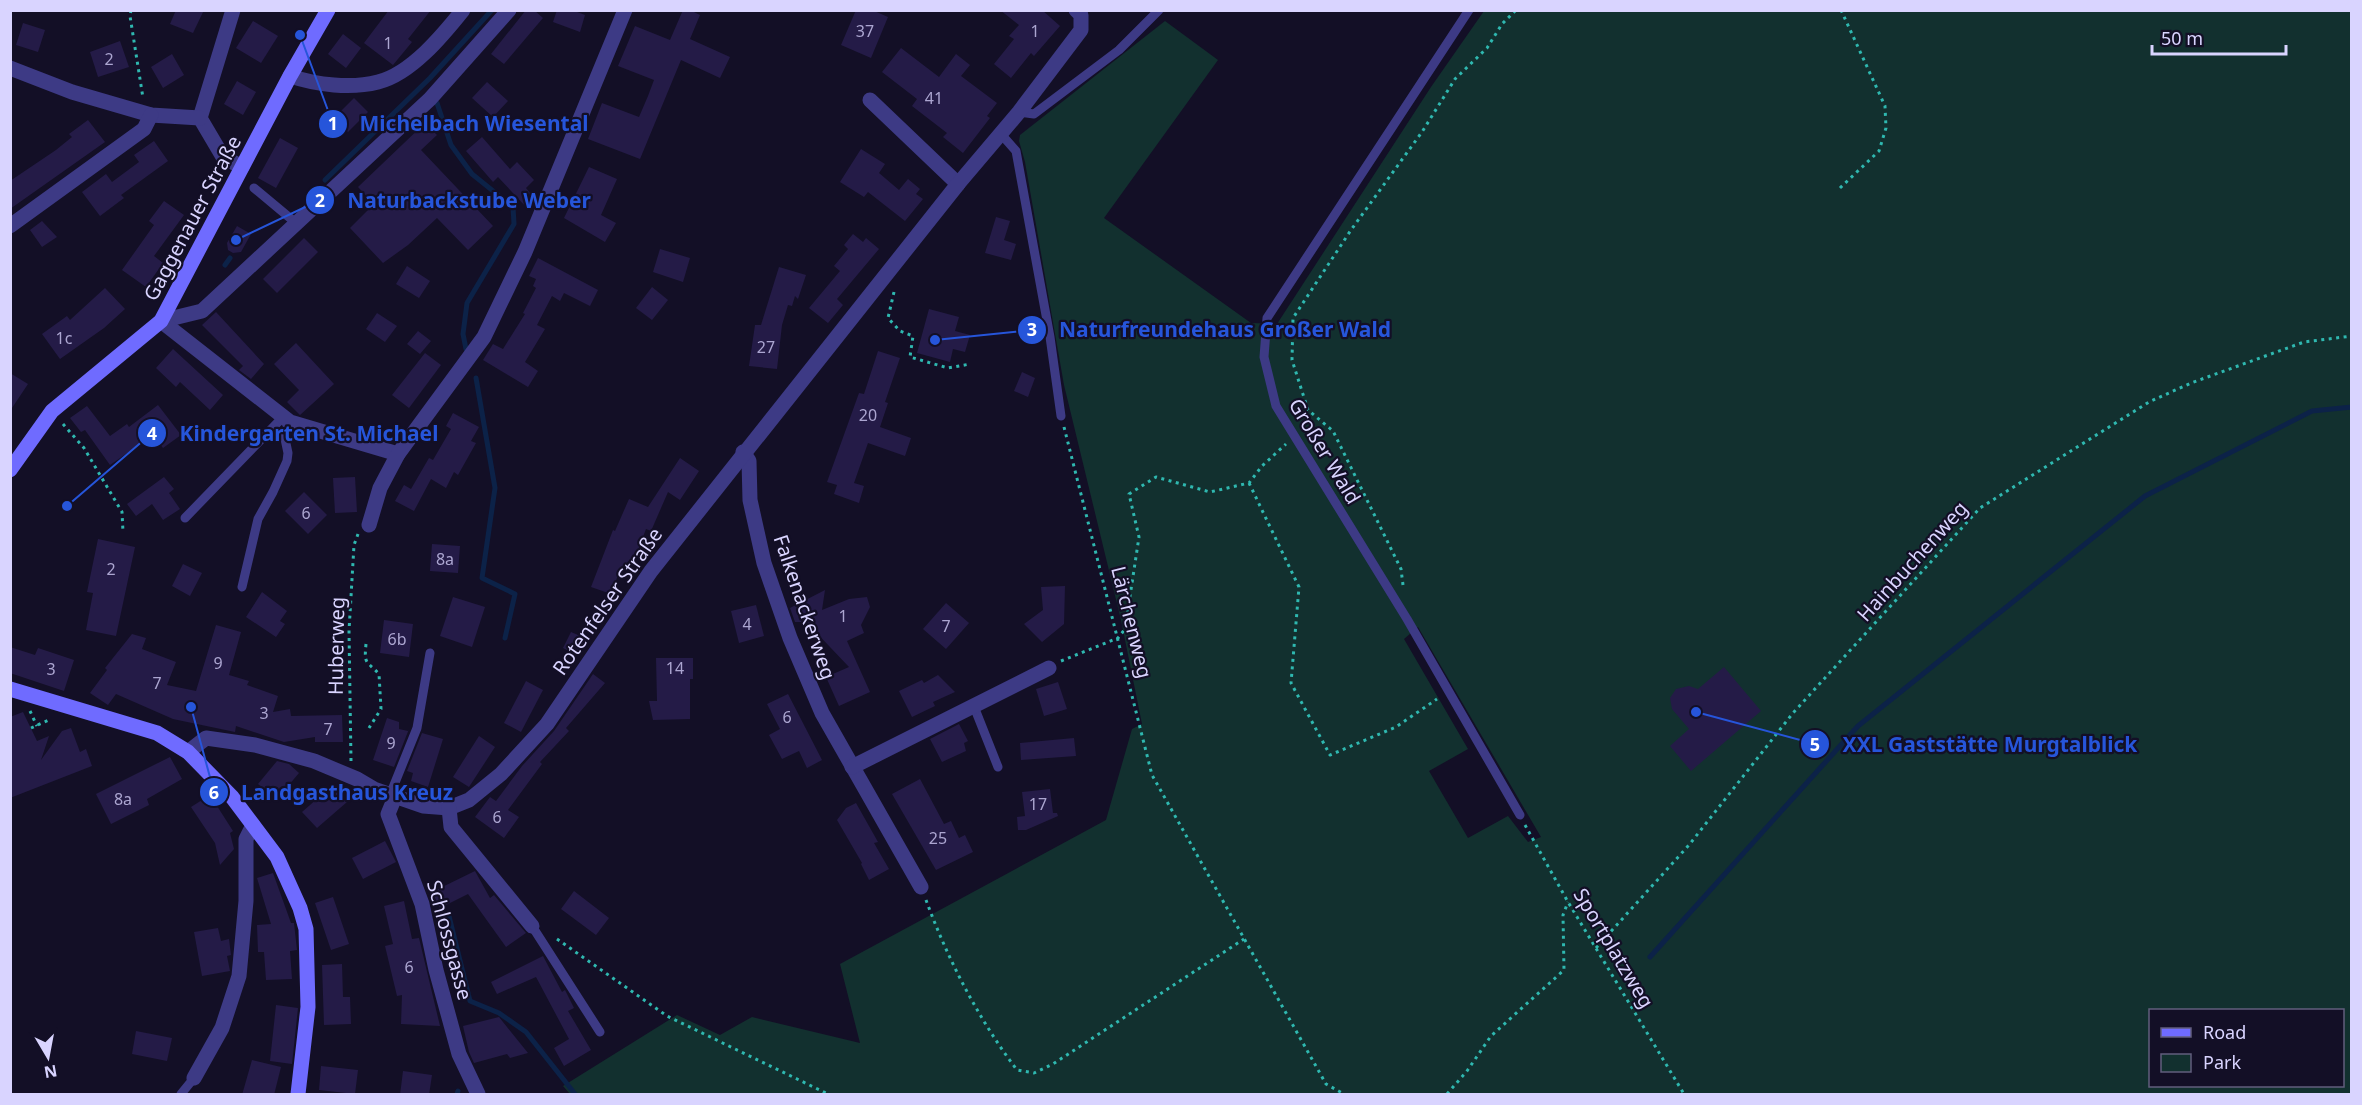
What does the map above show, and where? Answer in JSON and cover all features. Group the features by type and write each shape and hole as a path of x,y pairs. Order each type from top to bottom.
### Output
{"main road":[{"name":"Gaggenauer Straße","path":"10,470 52,411 161,321 290,76 328,10"},
{"path":"10,689 157,732 188,752 232,796 277,857 300,908 306,929 308,1007 298,1095"}],"street":[{"path":"233,10 200,118 223,157 242,167"},
{"path":"290,76 305,81 343,85 379,82 400,72 436,43 464,10"},
{"path":"161,321 202,310 435,93 509,10"},
{"path":"369,525 380,488 398,454 484,337 525,252 625,10"},
{"name":"Rotenfelser Straße","path":"449,808 469,800 501,774 547,724 651,571 743,452 958,184 1001,135 1081,30 1081,15 1076,10"},
{"path":"10,68 72,92 146,114 200,118"},
{"path":"870,100 958,184"},
{"path":"10,226 144,129 146,114"},
{"path":"161,321 286,420 398,454"},
{"name":"Falkenackerweg","path":"743,452 749,461 750,500 764,563 790,638 822,713 921,887"},
{"path":"852,767 1049,668"},
{"path":"188,752 206,738 255,745 314,761 392,796 423,806 449,808 451,827 532,926"},
{"name":"Schlossgasse","path":"392,796 388,814 422,904 436,970 459,1054 478,1095"},
{"path":"194,1078 222,1029 239,976 246,901 246,839 253,825"}],"lane":[{"path":"1019,112 1034,114 1119,50 1159,10"},
{"name":"Großer Wald","path":"1469,10 1267,318 1264,357 1276,406 1389,589 1520,815"},
{"path":"1001,135 1016,151 1050,337 1061,416"},
{"path":"254,188 296,223"},
{"path":"185,518 286,420"},
{"path":"242,587 258,519 287,460 284,434 286,420"},
{"path":"392,796 417,728 430,653"},
{"path":"974,704 998,767"},
{"path":"532,926 600,1032"},
{"path":"181,1095 194,1078"}],"path":[{"path":"131,10 130,16 146,114"},
{"path":"1403,589 1401,569 1333,431 1308,410 1292,360 1293,318 1351,230 1422,132 1455,79 1487,48 1502,24 1516,10"},
{"path":"1840,188 1879,151 1886,128 1885,106 1842,10"},
{"path":"895,286 888,318 900,331 913,336 910,357 948,368 970,364"},
{"name":"Hainbuchenweg","path":"1596,948 1689,845 1793,713 1980,508 2149,402 2191,383 2304,342 2352,336"},
{"path":"52,411 84,448 122,512 123,532"},
{"name":"Lärchenweg","path":"1061,416 1152,775 1244,939 1280,998 1326,1084 1344,1095"},
{"path":"1078,653 1118,638 1125,629 1139,537 1129,494 1156,477 1210,492 1249,483 1262,466 1294,437"},
{"path":"1249,483 1299,587 1291,682 1330,755 1396,726 1447,692"},
{"name":"Huberweg","path":"348,775 351,766 349,631 354,545 362,526 369,525"},
{"path":"366,644 367,664 379,675 381,709 369,728"},
{"path":"31,728 53,718"},
{"name":"Sportplatzweg","path":"1520,815 1568,902 1684,1095"},
{"path":"921,887 939,934 992,1038 1017,1070 1034,1073 1053,1064 1244,939"},
{"path":"1447,1095 1491,1036 1564,970 1563,915 1568,902"},
{"path":"532,926 542,929 667,1016 828,1095"}],"green space":[{"path":"1484,11 2351,11 2351,1094 570,1094 563,1086 677,1015 720,1035 752,1017 860,1043 840,964 1106,820 1132,729 1142,724 1121,620 1064,385 1025,162 1019,141 1020,135 1165,21 1218,60 1104,218 1251,323 1277,324 1431,87","holes":["1418,627 1541,837 1528,842 1508,816 1468,838 1429,771 1468,749 1404,639"]}],"building":[{"path":"176,10 204,10 193,33 170,24"},
{"path":"389,10 431,10 408,39 412,42 393,65 364,43"},
{"path":"526,10 534,10 543,18 504,64 491,54"},
{"path":"557,10 572,10 585,15 580,32 553,22"},
{"path":"683,10 690,10 700,15 690,39 730,57 720,78 681,60 640,159 588,139 602,103 639,117 648,96 654,80 618,66 635,26 670,40"},
{"path":"856,10 872,10 888,17 871,58 841,45"},
{"path":"1000,10 1042,10 1060,26 1034,56 1031,53 1011,78 994,64 1014,39 1009,36 1019,25"},
{"path":"253,21 278,36 261,63 236,48"},
{"path":"23,23 45,30 38,52 16,45"},
{"path":"343,34 361,48 346,68 328,54"},
{"path":"120,41 129,67 98,77 90,52"},
{"path":"901,48 939,77 956,54 970,65 961,76 997,103 987,116 990,118 963,153 943,137 947,133 912,106 917,99 882,72"},
{"path":"172,54 184,75 163,88 151,67"},
{"path":"237,81 256,92 243,115 224,104"},
{"path":"487,82 508,101 493,117 472,98"},
{"path":"354,98 368,112 348,132 334,118"},
{"path":"88,120 105,142 10,209 10,181 56,150 72,137 69,134"},
{"path":"425,123 437,135 421,150 493,226 468,250 437,218 408,245 383,263 350,228 374,204 358,187"},
{"path":"482,137 510,169 517,162 534,180 526,188 535,199 526,207 498,177 493,182 466,151"},
{"path":"280,138 298,148 276,188 258,178"},
{"path":"154,141 168,161 121,195 124,198 100,216 82,192 106,174 112,182 139,162 134,155"},
{"path":"861,149 885,164 879,173 899,190 908,179 920,189 916,194 923,199 905,221 868,192 864,197 840,182"},
{"path":"589,167 617,179 601,215 616,223 605,242 564,218"},
{"path":"164,201 184,215 154,256 163,263 146,287 122,270 154,225 149,221"},
{"path":"996,217 1010,221 1004,240 1016,244 1011,260 985,253"},
{"path":"42,221 57,237 42,247 30,230"},
{"path":"237,226 251,234 241,252 233,253 228,250 227,243"},
{"path":"853,234 863,242 866,238 879,249 837,299 843,305 828,323 809,308 840,271 834,266 848,249 844,245"},
{"path":"304,238 318,252 277,293 263,279"},
{"path":"660,249 690,258 683,282 653,272"},
{"path":"538,258 598,290 590,306 564,293 560,301 552,296 537,325 545,329 525,362 538,371 528,387 483,360 493,344 503,349 525,314 523,313 536,288 533,286 536,279 529,276"},
{"path":"407,266 430,281 419,298 396,284"},
{"path":"779,267 806,275 798,299 795,296 792,306 788,305 782,325 777,369 749,366 755,325 761,325"},
{"path":"652,287 668,300 652,320 636,308"},
{"path":"105,288 125,309 104,328 60,359 42,334 67,316 70,320"},
{"path":"929,309 959,317 955,331 970,335 965,352 953,349 950,362 917,353"},
{"path":"216,312 264,364 251,379 239,370 243,366 202,325"},
{"path":"377,313 397,326 385,342 366,329"},
{"path":"418,331 431,341 420,354 407,344"},
{"path":"296,343 334,384 300,415 287,402 299,390 274,364"},
{"path":"173,349 223,395 210,410 180,382 176,387 156,368"},
{"path":"878,351 900,358 885,402 888,403 880,427 911,438 905,456 868,443 854,483 864,486 859,503 834,494 837,485 827,482 859,393 864,394"},
{"path":"425,353 441,365 409,408 392,395"},
{"path":"1022,372 1035,378 1028,397 1014,391"},
{"path":"10,373 28,384 10,411"},
{"path":"158,405 181,435 163,448 153,435 110,465 85,430 81,432 70,418 87,406 110,436 127,424 129,427"},
{"path":"453,413 479,427 471,441 476,443 458,475 454,472 446,488 431,479 414,511 395,501 404,485 411,489 429,458 433,460 451,429 446,426"},
{"path":"680,458 699,471 680,500 668,492 651,531 646,529 630,571 621,567 611,594 591,587 613,530 615,531 629,499 648,507"},
{"path":"164,477 174,489 169,493 180,509 163,520 152,504 136,516 127,504"},
{"path":"355,477 357,512 335,513 333,478"},
{"path":"304,492 327,515 308,534 285,511"},
{"path":"98,539 135,547 116,636 86,630 93,593 87,592"},
{"path":"432,544 460,546 458,573 430,571"},
{"path":"183,564 202,573 190,596 172,586"},
{"path":"1065,586 1064,624 1042,642 1024,624 1043,610 1041,587"},
{"path":"825,590 822,610 849,599 867,597 870,607 861,625 864,633 847,641 870,692 839,706 826,677 849,667 811,627 803,622 795,622 790,608"},
{"path":"262,592 287,611 280,621 285,624 276,637 246,617"},
{"path":"453,597 485,607 472,647 440,636"},
{"path":"946,603 969,623 946,649 923,629"},
{"path":"756,605 764,636 739,643 731,611"},
{"path":"384,620 413,624 409,657 380,653"},
{"path":"216,625 241,632 229,675 249,681 247,685 278,696 273,712 290,709 291,716 342,715 343,742 315,742 315,737 284,742 236,726 235,732 173,719 116,694 108,705 90,693 107,670 105,668 132,634 146,638 142,649 176,662 167,685 196,691"},
{"path":"571,632 585,638 577,655 563,648"},
{"path":"10,647 35,655 38,648 74,660 64,691 10,673"},
{"path":"656,658 693,658 693,679 690,679 690,719 653,720 649,701 657,701"},
{"path":"1724,667 1761,711 1691,771 1670,746 1689,729 1672,709 1670,698 1676,689 1689,686 1698,689"},
{"path":"593,674 605,683 566,728 569,731 540,762 542,764 508,810 519,817 504,838 475,817 490,797 496,801 522,766 554,731"},
{"path":"938,675 955,692 933,702 935,706 912,717 899,691 922,680 924,683"},
{"path":"526,681 543,690 521,732 504,723"},
{"path":"1058,682 1067,709 1044,716 1036,689"},
{"path":"788,694 822,760 807,768 799,751 782,759 769,735 780,729 767,704"},
{"path":"23,712 37,741 49,736 41,760 62,731 71,728 80,752 86,749 92,766 10,798 10,717"},
{"path":"387,718 399,722 399,729 408,731 409,729 394,767 373,760"},
{"path":"959,724 968,741 964,743 966,751 942,762 930,739"},
{"path":"422,733 443,739 428,787 411,781 413,773 407,771"},
{"path":"479,736 495,747 469,787 453,777"},
{"path":"1074,738 1076,756 1021,760 1020,743"},
{"path":"170,757 182,779 147,799 149,805 111,824 96,794"},
{"path":"277,761 289,764 299,773 277,799 258,784"},
{"path":"920,779 944,824 951,821 959,838 965,835 973,852 936,870 892,794"},
{"path":"333,785 347,802 317,828 302,812"},
{"path":"1050,789 1053,813 1057,813 1058,816 1026,830 1018,830 1017,817 1025,816 1022,792"},
{"path":"210,795 233,831 230,833 234,849 220,865 215,843 191,807"},
{"path":"856,803 878,842 874,843 889,869 869,880 862,863 837,820 846,808"},
{"path":"385,841 396,862 363,879 352,858"},
{"path":"475,871 490,898 494,895 526,933 506,947 468,894 440,908 432,892"},
{"path":"273,873 291,923 294,923 297,950 290,951 292,979 266,980 264,952 258,952 257,925 271,924 257,878"},
{"path":"574,891 609,918 596,935 561,909"},
{"path":"333,897 349,944 331,950 315,903"},
{"path":"404,901 412,939 419,938 440,1026 401,1024 402,995 397,996 385,946 393,944 384,906"},
{"path":"218,928 221,941 229,939 231,955 227,956 230,971 202,976 194,932"},
{"path":"543,956 562,992 565,990 574,1008 568,1011 591,1050 564,1066 554,1048 569,1039 536,977 497,994 491,982"},
{"path":"342,964 343,997 350,997 351,1024 324,1025 322,965"},
{"path":"276,1005 298,1008 292,1064 270,1061"},
{"path":"499,1017 528,1053 510,1058 507,1054 474,1063 463,1026"},
{"path":"136,1031 172,1038 167,1061 132,1054"},
{"path":"252,1060 281,1067 274,1095 242,1095"},
{"path":"321,1066 358,1070 355,1094 319,1090"},
{"path":"403,1071 432,1075 429,1095 400,1095"}],"waterway":[{"path":"325,180 430,78 492,10"},
{"path":"437,103 451,145 472,174 513,207 514,224 467,303 463,334 466,349"},
{"path":"225,265 230,258"},
{"path":"476,378 495,488 482,578 515,594 505,638"},
{"path":"1650,957 1858,726 2145,496 2312,411 2352,407"},
{"path":"449,916 470,1001 499,1013 526,1032 575,1094"}],"place":[{"name":"Michelbach Wiesental","path":"300,35"},
{"name":"Naturbackstube Weber","path":"236,240"},
{"name":"Naturfreundehaus Großer Wald","path":"935,340"},
{"name":"Kindergarten St. Michael","path":"67,506"},
{"name":"Landgasthaus Kreuz","path":"191,707"},
{"name":"XXL Gaststätte Murgtalblick","path":"1696,712"}]}
